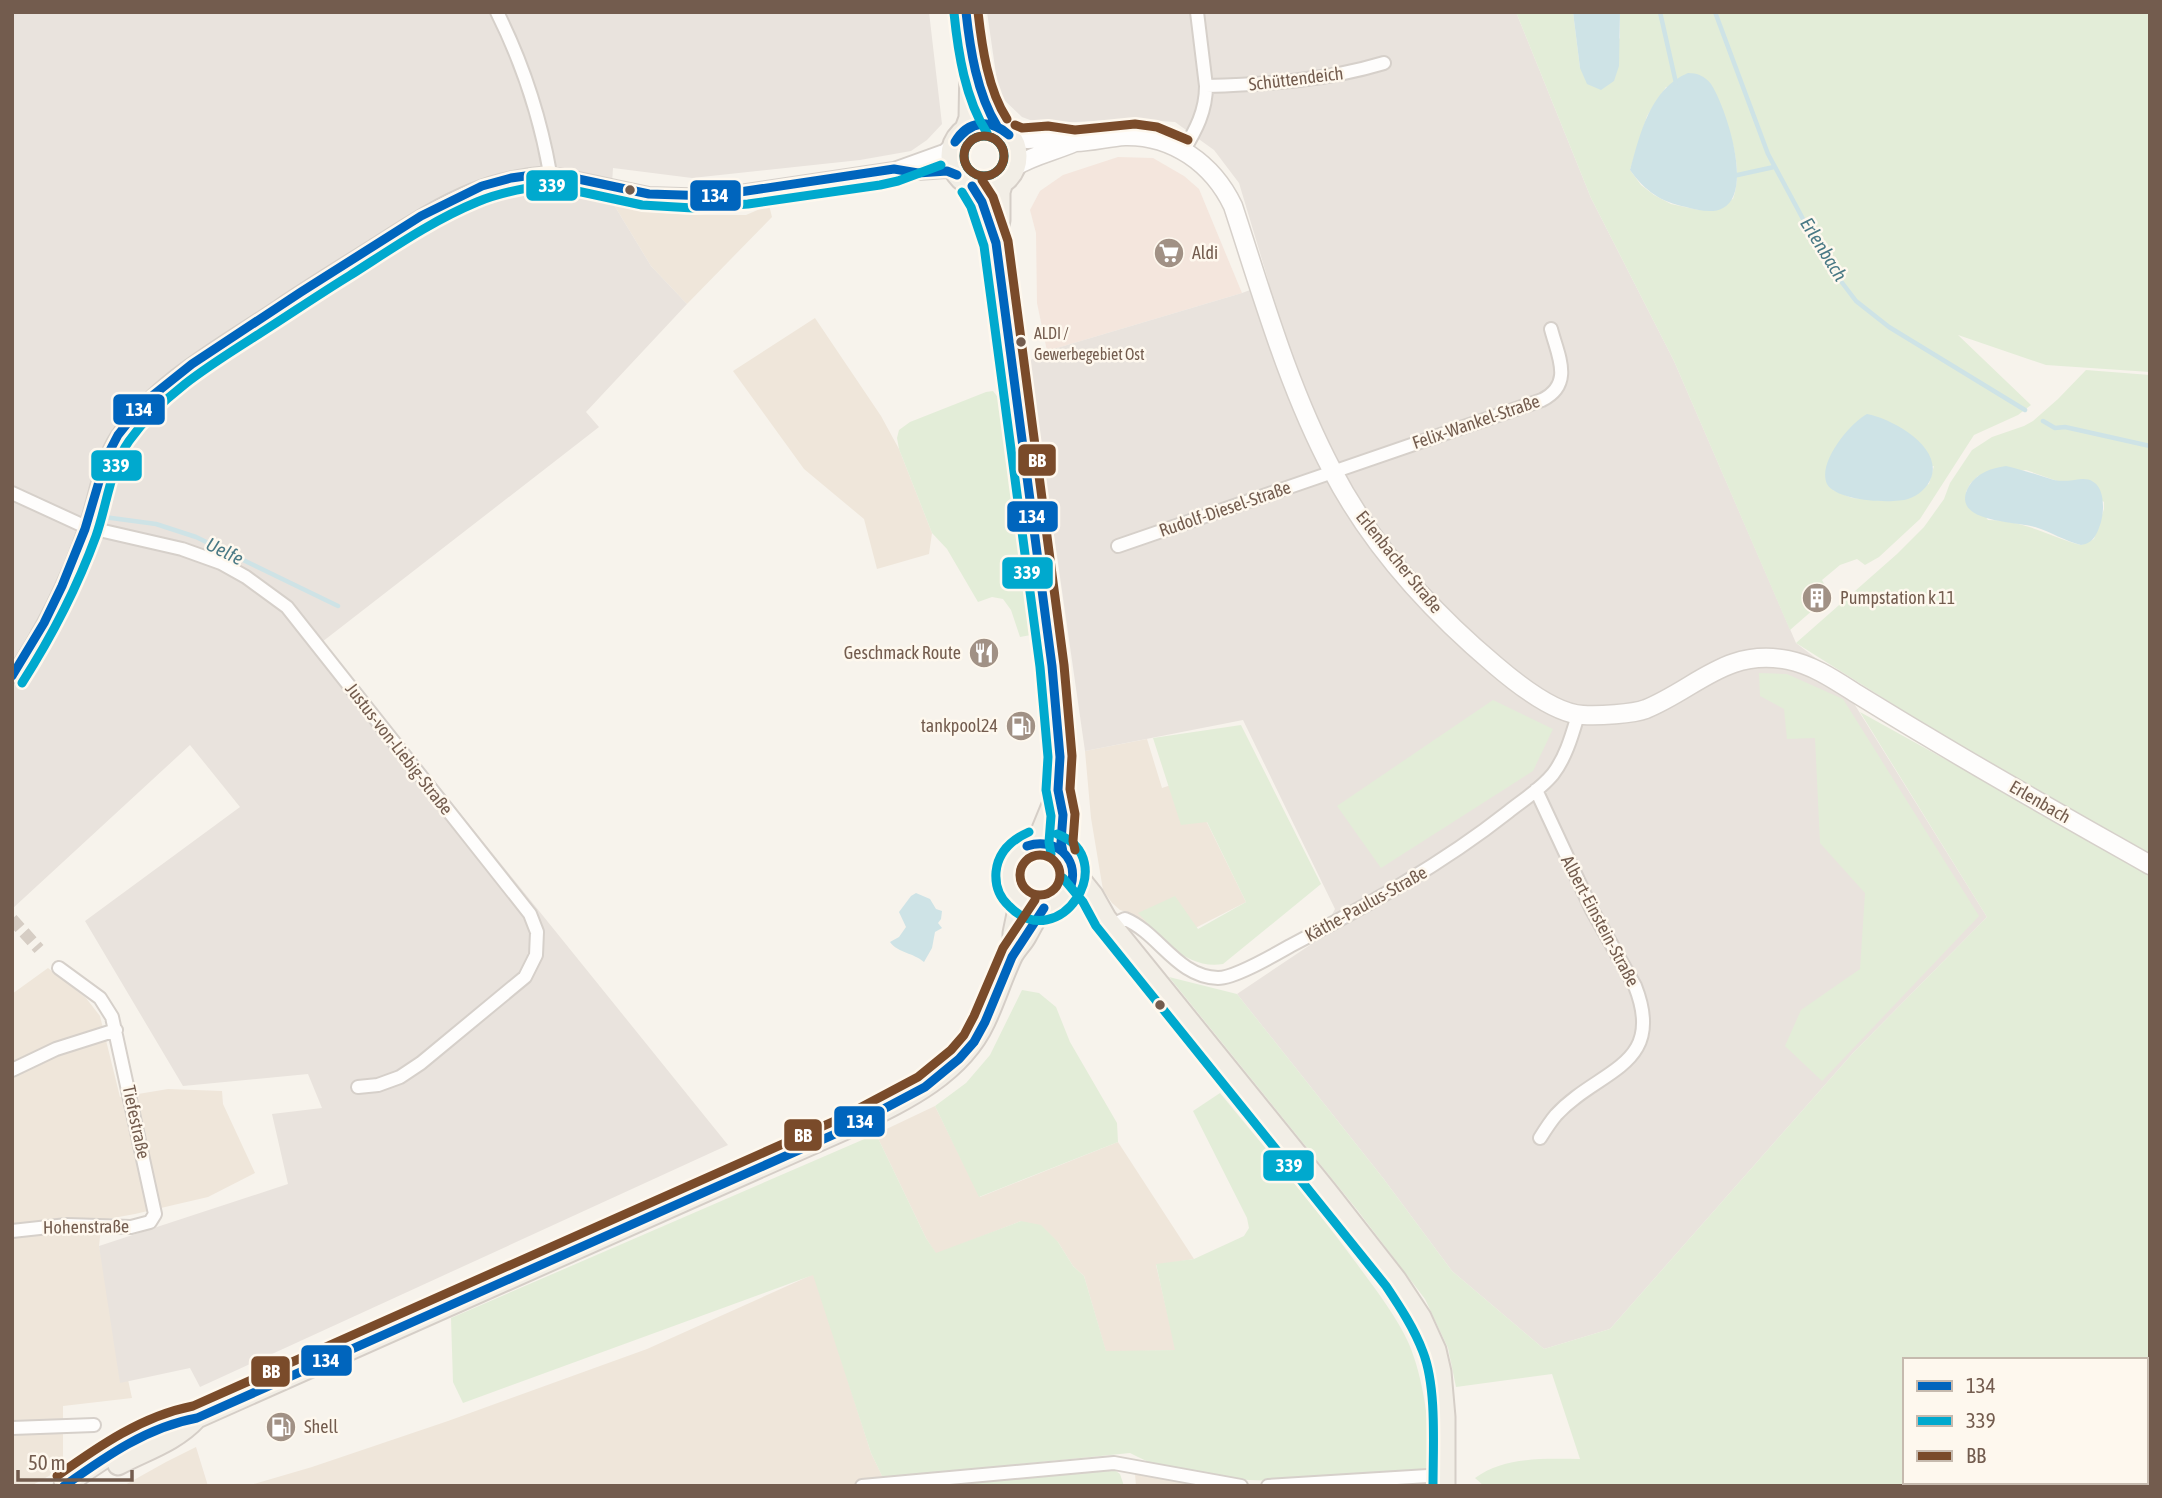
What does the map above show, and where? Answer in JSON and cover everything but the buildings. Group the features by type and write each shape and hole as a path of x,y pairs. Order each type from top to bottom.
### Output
{"main road":[{"path":"966,12 971,54 969,118 959,136 951,160 982,202 996,243 1052,666 1060,757 1058,790 1063,815 1063,852 1109,922 1327,1191 1396,1279 1421,1317 1436,1350 1441,1372 1445,1417 1444,1480"},
{"path":"971,54 988,108 1016,151 1009,175 1000,192 1000,220 996,243"},
{"path":"959,136 984,123 1004,131"},
{"path":"965,181 988,188 1009,175"},
{"path":"1013,955 1013,933 1018,909 1016,897 1009,884 1008,869 1019,850 1034,843 1040,835 1058,790"},
{"path":"1034,843 1049,844 1063,852"},
{"path":"1016,897 1029,905 1044,908 1051,906 1063,899 1071,886 1073,870"},
{"path":"1063,899 1081,902 1109,922"},
{"path":"64,1486 166,1425 197,1418 887,1109 941,1076 971,1045 984,1024 1013,955 1044,908"},
{"path":"84,1486 120,1464 173,1439 197,1418"}],"street":[{"path":"497,12 530,88 542,128 550,173"},
{"path":"1183,151 1204,110 1206,86 1197,12"},
{"name":"Schüttendeich","path":"1206,86 1271,84 1327,78 1384,62"},
{"name":"Erlenbacher Straße","path":"1004,131 1021,140 1048,138 1075,142 1134,136 1154,139 1183,151 1210,171 1233,206 1294,383 1333,471 1384,550 1420,593 1448,622 1515,681 1557,707 1578,715 1632,713 1647,709 1727,665 1759,658 1781,659 1830,677 1930,739"},
{"path":"12,676 38,635 52,606 86,527 95,488 117,438 134,415 178,374 431,209 476,188 550,173 649,194 713,196 894,169 937,154 959,136"},
{"name":"Erlenbacher Straße","path":"1009,175 1031,158 1075,142"},
{"path":"894,169 918,173 947,172 965,181"},
{"name":"Felix-Wankel-Straße","path":"1333,471 1551,396 1558,388 1562,370 1551,329"},
{"name":"Rudolf-Diesel-Straße","path":"1118,546 1333,471"},
{"name":"Justus-von-Liebig-Straße","path":"12,493 86,527 182,549 221,563 246,576 287,607 530,914 537,932 536,955 525,977 421,1063 400,1077 378,1085 358,1087"},
{"name":"Käthe-Paulus-Straße","path":"1109,922 1125,919 1134,922 1175,960 1190,970 1219,978 1257,964 1429,869 1481,833 1552,775 1564,754 1578,715"},
{"name":"Erlenbach","path":"1930,739 2150,865"},
{"name":"Albert-Einstein-Straße","path":"1536,790 1592,910 1635,986 1640,998 1643,1023 1642,1037 1629,1058 1556,1115 1540,1138"},
{"name":"Tiefestraße","path":"59,968 100,998 112,1017 155,1214"},
{"path":"12,1070 56,1049 116,1030"},
{"name":"Hohenstraße","path":"12,1231 67,1226 131,1227 150,1222 155,1214"},
{"path":"12,1428 94,1425"},
{"path":"862,1486 1114,1463 1241,1486"},
{"path":"1268,1486 1444,1480"}],"shaded area":[{"path":"12,12 929,12 942,124 927,140 911,151 860,160 692,178 613,168 611,200 651,266 687,304 586,412 599,427 322,642 728,1145 200,1387 190,1368 120,1383 99,1246 288,1184 272,1114 322,1108 308,1074 183,1086 85,921 240,807 190,745 12,909"},
{"path":"987,12 1516,12 1591,198 1674,361 1796,643 1835,673 1987,917 1853,1053 1610,1329 1544,1349 1452,1271 1383,1178 1237,994 1319,939 1335,909 1243,720 1085,751 1029,361 1047,351 1269,283 1239,183 1214,150 1175,122 1129,119 1041,124 1022,117 999,95"},
{"path":"1573,12 1620,12 1619,66 1614,81 1601,90 1587,84 1580,68"},
{"path":"1688,73 1701,76 1711,84 1724,111 1734,149 1737,168 1732,199 1723,208 1715,211 1677,205 1661,199 1648,190 1630,170 1648,114 1664,90"},
{"path":"1118,157 1153,158 1184,176 1199,189 1242,293 1047,351 1037,303 1036,233 1030,210 1040,191 1063,175"},
{"path":"611,200 649,212 693,215 746,215 769,205 772,217 687,304 651,266"},
{"path":"815,318 881,416 899,449 932,533 929,554 877,569 864,519 804,469 733,371"},
{"path":"1867,414 1902,428 1923,445 1930,456 1933,467 1931,478 1925,488 1915,496 1900,500 1865,500 1841,494 1827,484 1827,465 1837,444 1852,426"},
{"path":"2006,466 2054,480 2082,479 2095,483 2102,495 2103,509 2094,537 2081,545 2035,527 1976,514 1968,507 1965,498 1972,481 1985,472"},
{"path":"1147,739 1162,788 1186,780 1246,902 1166,943 1133,914 1120,910 1103,890 1091,818 1085,751"},
{"path":"916,893 930,899 936,909 942,911 938,923 942,928 935,932 932,948 924,962 890,942 899,937 906,927 899,912"},
{"path":"48,968 86,998 100,1016 120,1097 168,1089 222,1091 223,1104 255,1173 208,1197 102,1220 99,1246 132,1398 63,1406 63,1468 31,1486 12,1486 12,994"},
{"path":"935,1106 980,1197 1118,1142 1194,1259 1156,1265 1176,1350 1106,1352 1084,1276 1073,1266 1058,1242 1021,1221 936,1254 876,1134"},
{"path":"814,1274 871,1453 887,1486 247,1486 448,1421 647,1349"},
{"path":"196,1447 208,1486 123,1486 166,1462"},
{"path":"1135,1474 1200,1482 1231,1486 1136,1486"}],"green space":[{"path":"1516,12 1573,12 1580,68 1620,38 1620,12 2150,12 2150,372 2046,365 1958,335 2031,405 2018,415 1974,435 1920,519 1879,557 1865,565 1857,559 1840,565 1822,580 1830,595 1790,630 1674,361 1591,198","holes":["1666,87 1718,101 1731,137 1736,162 1733,199 1699,210 1671,204 1641,185 1630,170 1647,116","1934,466 1929,484 1888,501 1852,498 1833,490"]},
{"path":"2086,370 2150,375 2150,858 1934,730 1796,643 1924,527 1944,499 1950,483 1972,450 1992,437 2033,421","holes":["2026,470 2057,481 2076,481 2104,502 2094,539 2081,545 2025,526 1988,520 1966,492 1978,476"]},
{"path":"993,391 1000,400 1031,635 1020,637 1011,610 1003,599 992,597 978,602 947,549 932,533 897,438 899,430 910,422"},
{"path":"1759,673 1787,674 1843,699 1979,916 1822,1081 1785,1046 1801,1010 1860,969 1865,893 1820,843 1815,738 1787,739 1784,709 1760,696"},
{"path":"1493,700 1553,729 1533,771 1381,868 1337,806"},
{"path":"1860,712 2150,873 2150,1486 1484,1486 1475,1478 1512,1462 1580,1459 1552,1374 1456,1387 1448,1348 1425,1299 1358,1211 1169,977 1237,994 1383,1178 1452,1271 1544,1349 1610,1329 1853,1053 1987,917"},
{"path":"1241,725 1321,884 1223,964 1210,965 1197,962 1175,950 1138,913 1175,896 1198,929 1246,902 1207,822 1181,825 1153,738"},
{"path":"1022,990 1039,993 1056,1007 1070,1042 1117,1123 1118,1142 979,1197 935,1106 966,1083 990,1055"},
{"path":"1220,1093 1341,1242 1404,1333 1414,1358 1425,1403 1431,1464 1426,1469 1360,1477 1258,1480 1192,1473 1156,1465 1130,1453 883,1478 871,1453 813,1275 463,1403 453,1382 451,1318 876,1134 926,1238 936,1253 1021,1221 1041,1225 1084,1276 1106,1351 1175,1350 1156,1264 1194,1259 1244,1236 1249,1228 1247,1218 1193,1111"},
{"path":"1113,1469 1120,1474 1124,1486 938,1486"}],"waterway":[{"path":"1660,12 1676,83"},
{"name":"Erlenbach","path":"1715,12 1768,154 1817,245 1856,301 1889,327 2025,410"},
{"path":"1733,176 1774,167"},
{"name":"Erlenbach","path":"2043,421 2055,428 2065,427 2150,446"},
{"name":"Uelfe","path":"104,517 156,524 196,537 338,606"}],"tunnel":[{"path":"12,919 39,949"}],"transit line":[{"name":"134","path":"966,12 979,86 997,126"},
{"name":"BB","path":"978,12 991,82 1007,119"},
{"name":"339","path":"954,13 960,59 968,90 987,133"},
{"name":"134","path":"955,142 966,129 980,124 995,126 1009,135"},
{"name":"134","path":"955,142 968,130 981,124 994,126 1009,135"},
{"name":"BB","path":"1015,125 1022,128 1048,126 1075,130 1135,124 1157,127 1188,140"},
{"name":"339","path":"984,136 998,142 1004,156 998,170 984,176 970,170 964,156 970,142 984,136"},
{"name":"BB","path":"984,136 992,137 998,142 1003,148 1004,156 1003,164 998,170 992,175 984,176 976,175 970,170 965,164 964,156 965,148 970,142 976,137 984,136"},
{"name":"339","path":"22,683 54,630 72,593 96,536 117,463 142,424 172,394 206,369 427,227 486,199 512,191 549,185 642,205 693,208 748,204 880,185 941,165"},
{"name":"134","path":"12,676 44,623 62,586 85,529 106,458 118,435 134,415 152,396 192,364 421,216 482,186 511,178 550,173 649,194 713,196 894,169 918,173 947,171 957,175"},
{"name":"BB","path":"982,180 993,197 1008,241 1064,665 1072,756 1070,789 1075,814 1075,850"},
{"name":"134","path":"972,186 982,202 996,243 1052,666 1060,757 1058,790 1063,815 1063,852"},
{"name":"339","path":"962,192 971,207 984,246 1040,667 1048,757 1046,790 1051,816 1051,854"},
{"name":"339","path":"1029,832 1011,843 999,858 996,877 1003,899 1028,919 1047,920 1064,912 1076,898 1084,881 1084,863 1076,846 1057,834"},
{"name":"134","path":"1027,846 1047,844 1062,852 1071,866 1071,886"},
{"name":"BB","path":"1040,855 1048,856 1054,861 1059,867 1060,875 1059,883 1054,889 1048,894 1040,895 1032,894 1026,889 1021,883 1020,875 1021,867 1026,861 1032,856 1040,855"},
{"name":"339","path":"1063,878 1083,902 1096,926 1386,1286 1401,1310 1423,1352 1427,1366 1433,1418 1433,1486"},
{"name":"BB","path":"57,1476 105,1443 156,1417 193,1406 839,1119 918,1077 951,1050 964,1035 1003,948 1035,900"},
{"name":"134","path":"64,1486 111,1454 161,1428 197,1418 844,1130 925,1087 959,1059 974,1042 1012,957 1044,908"}],"place":[{"name":"Aldi","path":"1169,253"},
{"name":"ALDI / Gewerbegebiet Ost","path":"1021,342"},
{"name":"Pumpstation k 11","path":"1817,598"},
{"name":"Geschmack Route","path":"984,653"},
{"name":"tankpool24","path":"1021,726"},
{"name":"Shell","path":"281,1427"}]}
